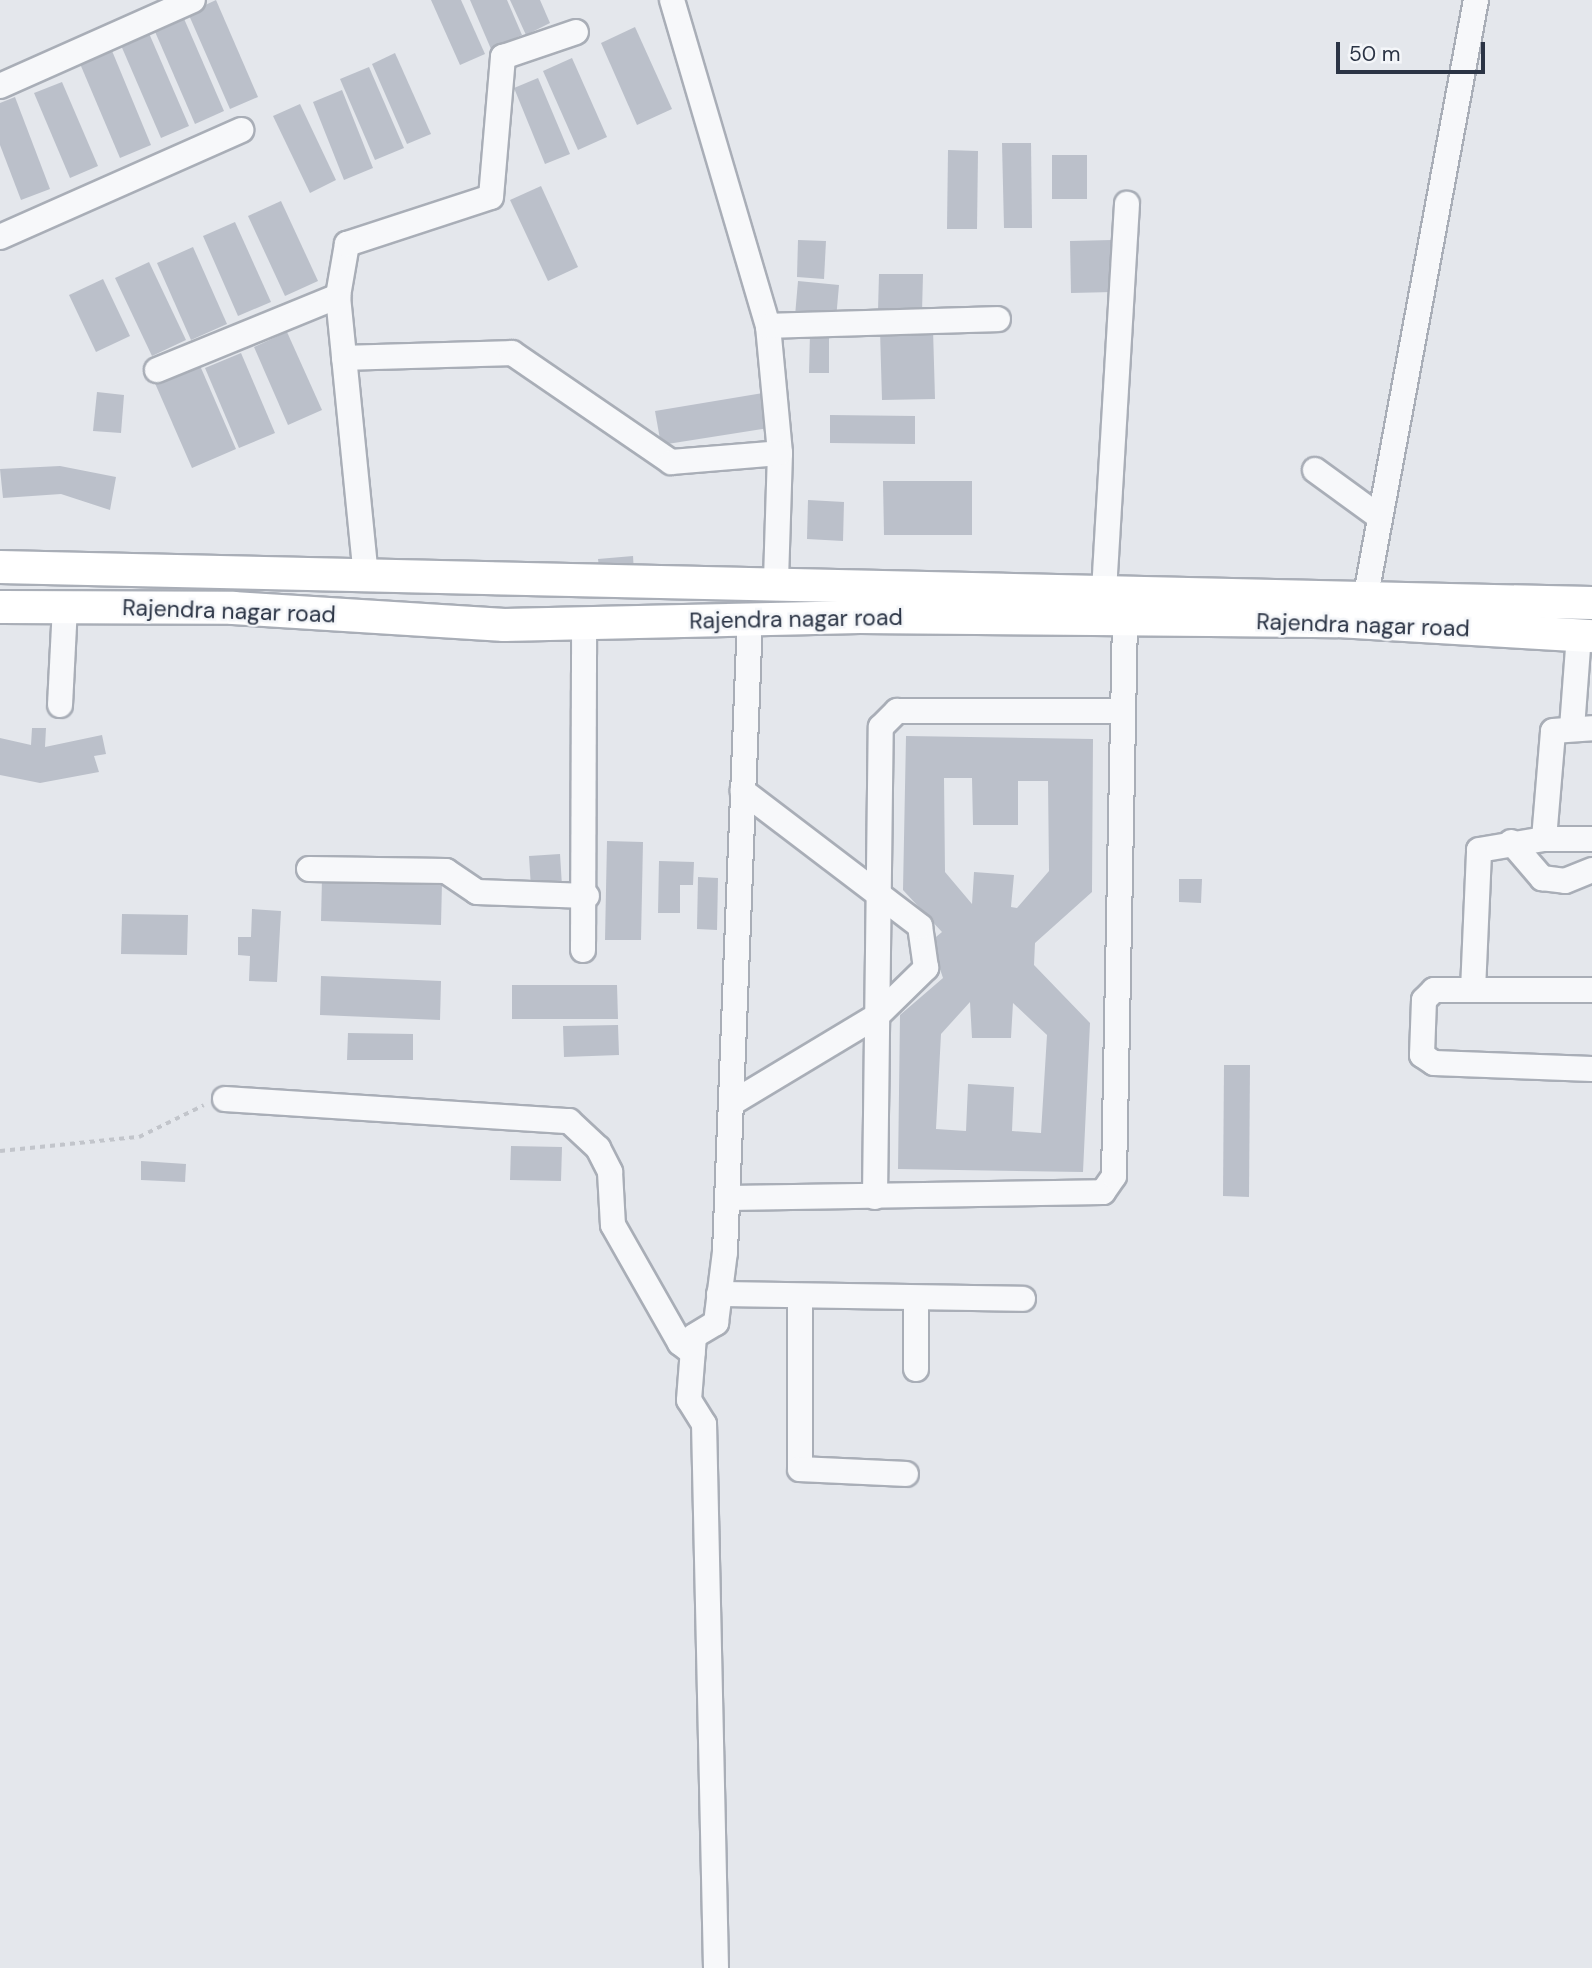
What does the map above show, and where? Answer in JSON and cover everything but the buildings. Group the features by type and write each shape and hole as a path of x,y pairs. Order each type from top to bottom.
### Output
{"main road":[{"name":"Rajendra nagar road","path":"0,567 366,577 776,583 861,601 1125,620 1337,621 1585,636"},
{"name":"Rajendra nagar road","path":"0,607 233,608 584,625 750,618 861,601 1104,591 1365,600 1592,603"}],"street":[{"path":"0,86 194,0"},
{"path":"672,0 768,326 780,453 776,583"},
{"path":"1365,600 1378,516 1476,0"},
{"path":"366,577 338,296 347,244 491,197 503,57 576,32"},
{"path":"0,237 242,130"},
{"path":"1104,591 1127,204"},
{"path":"157,370 338,296"},
{"path":"768,326 998,319"},
{"path":"344,358 512,353 671,462 780,453"},
{"path":"1315,470 1378,516"},
{"path":"60,705 65,607"},
{"path":"716,1968 704,1424 689,1400 694,1336 716,1322 729,1198 750,618"},
{"path":"729,1198 1084,1197 1103,1192 1114,1176 1125,620"},
{"path":"583,950 587,896 584,625"},
{"path":"1544,839 1550,737 1582,728 1585,636"},
{"path":"875,1197 881,727 886,717 897,711 1123,711"},
{"path":"732,1103 877,1016 923,973 927,942 920,926 879,889 743,791"},
{"path":"1473,990 1476,856 1486,846 1511,842 1592,839"},
{"path":"1511,842 1542,878 1565,881 1592,870"},
{"path":"309,869 446,870 477,892 587,896"},
{"path":"1592,990 1473,990 1427,994 1426,1060 1592,1069"},
{"path":"225,1099 569,1121 598,1149 610,1172 613,1225 680,1343 692,1353"},
{"path":"719,1294 1023,1299"},
{"path":"800,1296 800,1469 906,1474"},
{"path":"916,1298 916,1369"}],"path":[{"path":"0,1151 139,1137 225,1099"}]}
